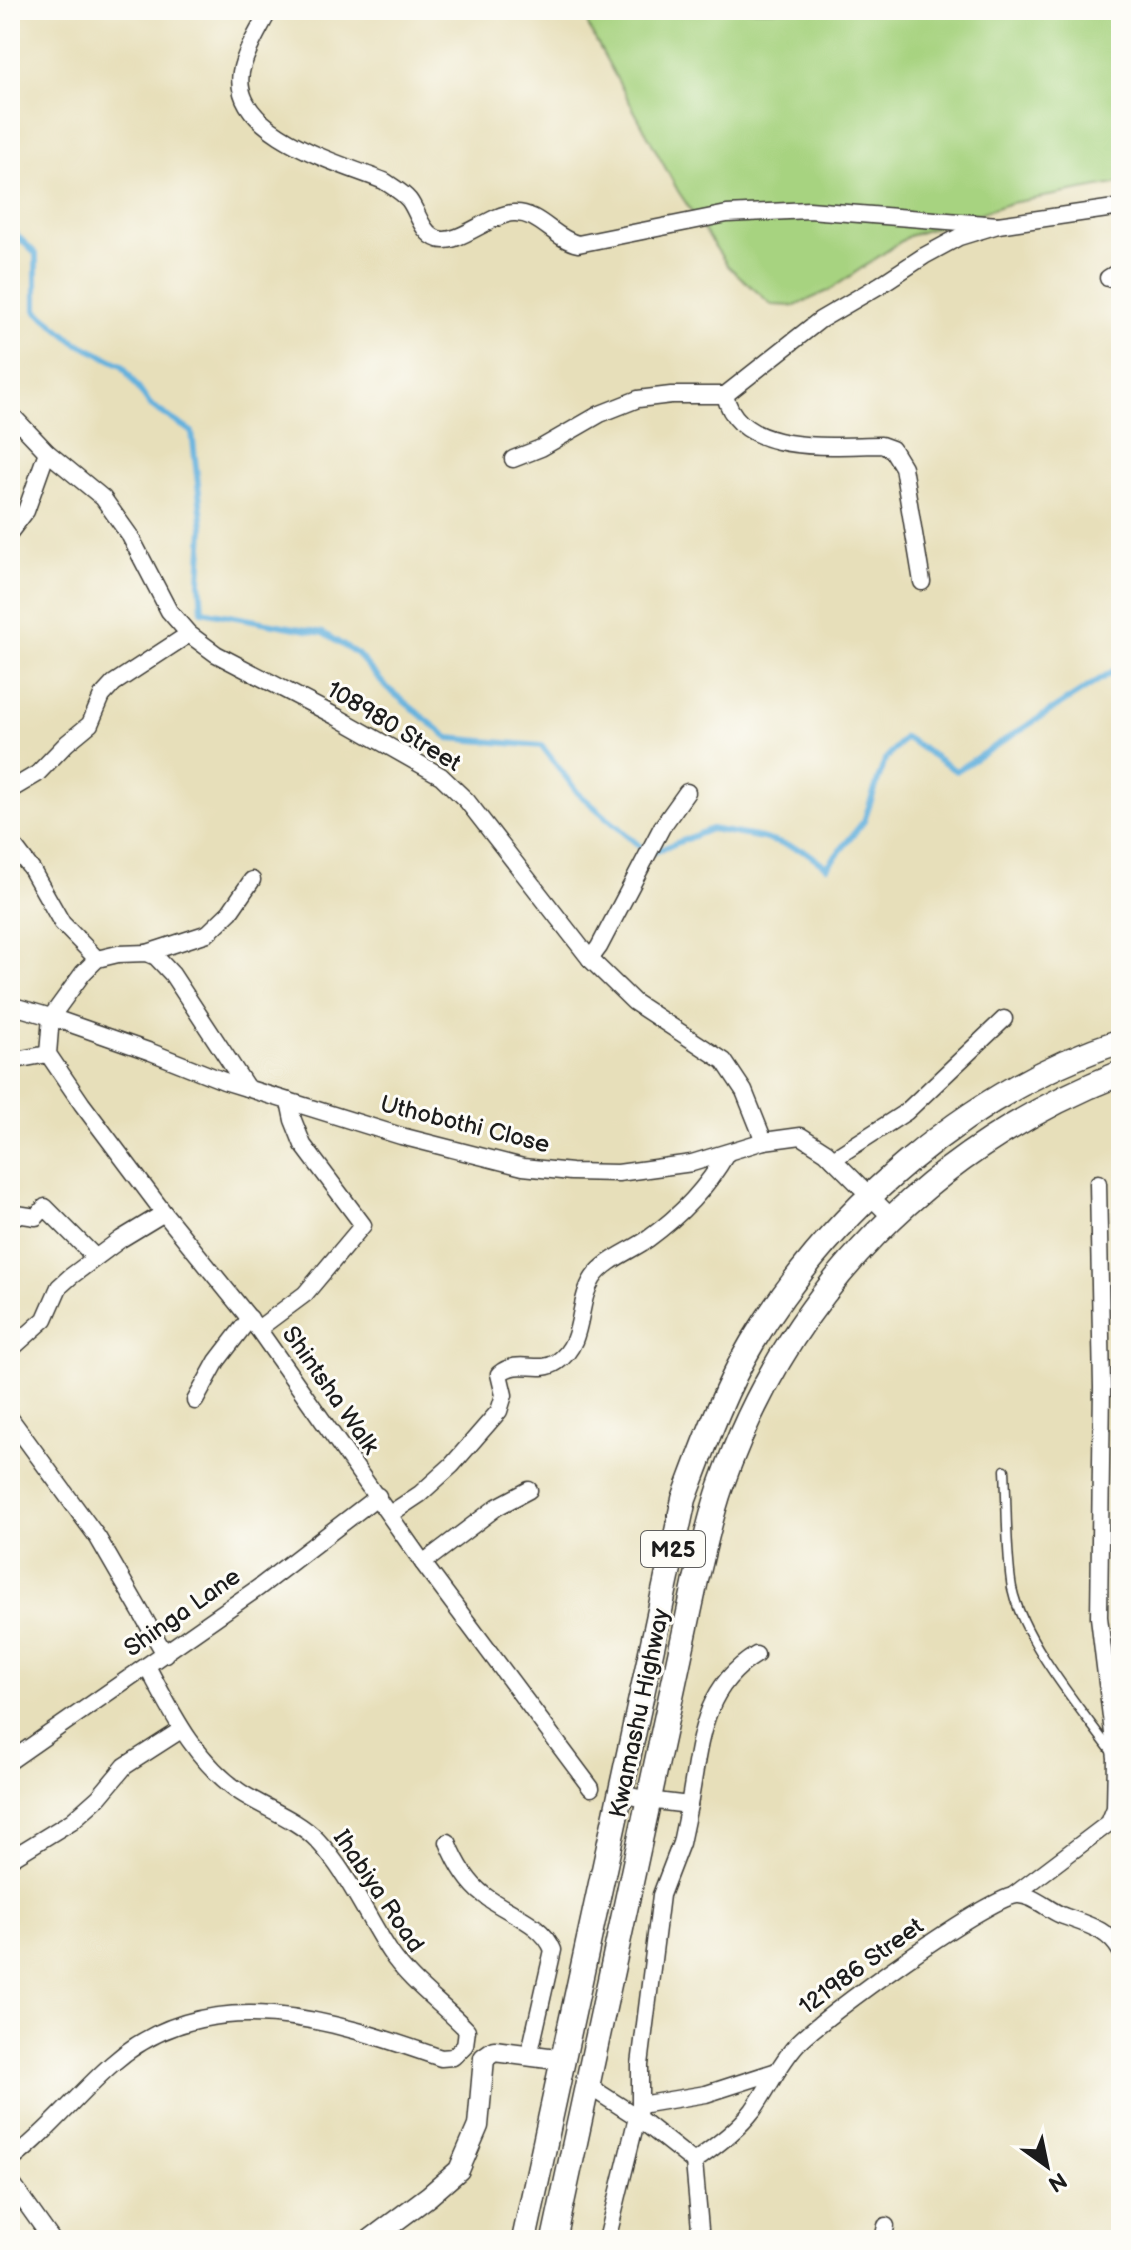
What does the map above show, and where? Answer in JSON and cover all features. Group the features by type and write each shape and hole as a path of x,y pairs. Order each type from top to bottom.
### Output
{"main road":[{"name":"Kwamashu Highway","path":"524,2240 684,1499 726,1391 752,1343 789,1288 870,1196 920,1152 977,1111 1035,1077 1121,1041"},
{"name":"Kwamashu Highway","path":"554,2240 704,1550 720,1489 742,1431 783,1353 811,1311 856,1254 891,1217 987,1140 1073,1093 1121,1073"}],"street":[{"path":"269,10 241,74 242,92 252,112 274,133 289,142 399,190 428,233 436,239 454,238 504,214 517,212 526,213 567,242 578,244 727,214 809,210 998,225"},
{"path":"513,459 541,448 607,410 638,399 671,395 725,395 820,320 944,243 998,225 1121,207"},
{"path":"725,395 734,418 778,442 795,445 881,445 892,449 903,467 922,582"},
{"name":"108980 Street","path":"10,413 47,452 92,488 109,507 130,536 169,611 189,634 216,654 441,776 467,801 590,959 634,1002 724,1061 744,1091 764,1141"},
{"path":"10,532 26,511 47,452"},
{"path":"10,790 37,774 90,724 102,696 114,683 189,634"},
{"path":"590,959 662,827 687,792"},
{"path":"10,841 32,870 62,923 97,959"},
{"path":"10,1061 48,1054 51,1017 97,959 118,954 147,953 208,933 230,912 252,880"},
{"path":"147,953 156,957 172,974 247,1088"},
{"name":"Uthobothi Close","path":"10,1005 247,1088 401,1136 523,1167 618,1173 692,1163 764,1141 801,1136 833,1159 891,1217"},
{"path":"833,1159 906,1112 1004,1019"},
{"name":"Shintsha Walk","path":"48,1054 164,1213 254,1324 423,1563 591,1788"},
{"path":"195,1401 217,1361 254,1324 305,1294 361,1230 363,1223 303,1145 289,1101"},
{"path":"390,1514 420,1494 499,1411 504,1395 499,1374 516,1365 550,1366 569,1352 576,1339 593,1278 605,1266 688,1207 699,1196 727,1153"},
{"path":"1098,1183 1103,1430 1099,1617 1118,1799"},
{"path":"10,1213 36,1217 45,1207 95,1257"},
{"path":"10,1350 45,1319 59,1287 95,1257 164,1213"},
{"path":"10,1418 98,1538 165,1654"},
{"path":"423,1563 497,1507 529,1490"},
{"name":"Shinga Lane","path":"10,1761 258,1588 378,1496"},
{"path":"607,2240 639,2111 640,2065 660,1901 681,1843 705,1722 715,1695 730,1674 756,1655"},
{"name":"Ihabiya Road","path":"10,2161 47,2130 113,2063 132,2049 167,2030 216,2014 285,2015 328,2022 441,2058 453,2057 465,2045 467,2030 411,1980 317,1840 218,1776 181,1730 147,1666"},
{"path":"10,1859 72,1821 99,1797 125,1766 181,1730"},
{"path":"622,1794 689,1805"},
{"name":"121986 Street","path":"694,2162 737,2128 796,2045 843,2005 967,1920 1014,1895 1109,1823 1118,1799"},
{"path":"448,1842 463,1871 479,1891 543,1933 553,1950 529,2056"},
{"path":"1014,1895 1024,1895 1060,1915 1100,1930 1121,1952"},
{"path":"370,2240 459,2170 478,2126 484,2058 494,2051 564,2060"},
{"path":"639,2111 777,2071"},
{"path":"587,2085 639,2111 694,2162 701,2240"},
{"path":"10,2181 52,2240"}],"lane":[{"path":"1005,1470 1012,1587 1021,1615 1043,1653 1116,1758"}],"green space":[{"path":"588,10 1121,10 1121,183 1011,203 909,236 828,291 795,306 772,305 728,266 678,191 588,26"}],"waterway":[{"path":"10,229 36,254 36,310 75,342 122,365 150,405 192,432 203,528 202,611 323,633 357,654 386,687 449,738 542,746 578,793 643,849 652,853 711,829 762,838 805,851 827,867 864,821 885,760 905,737 956,771 1121,666"}]}
